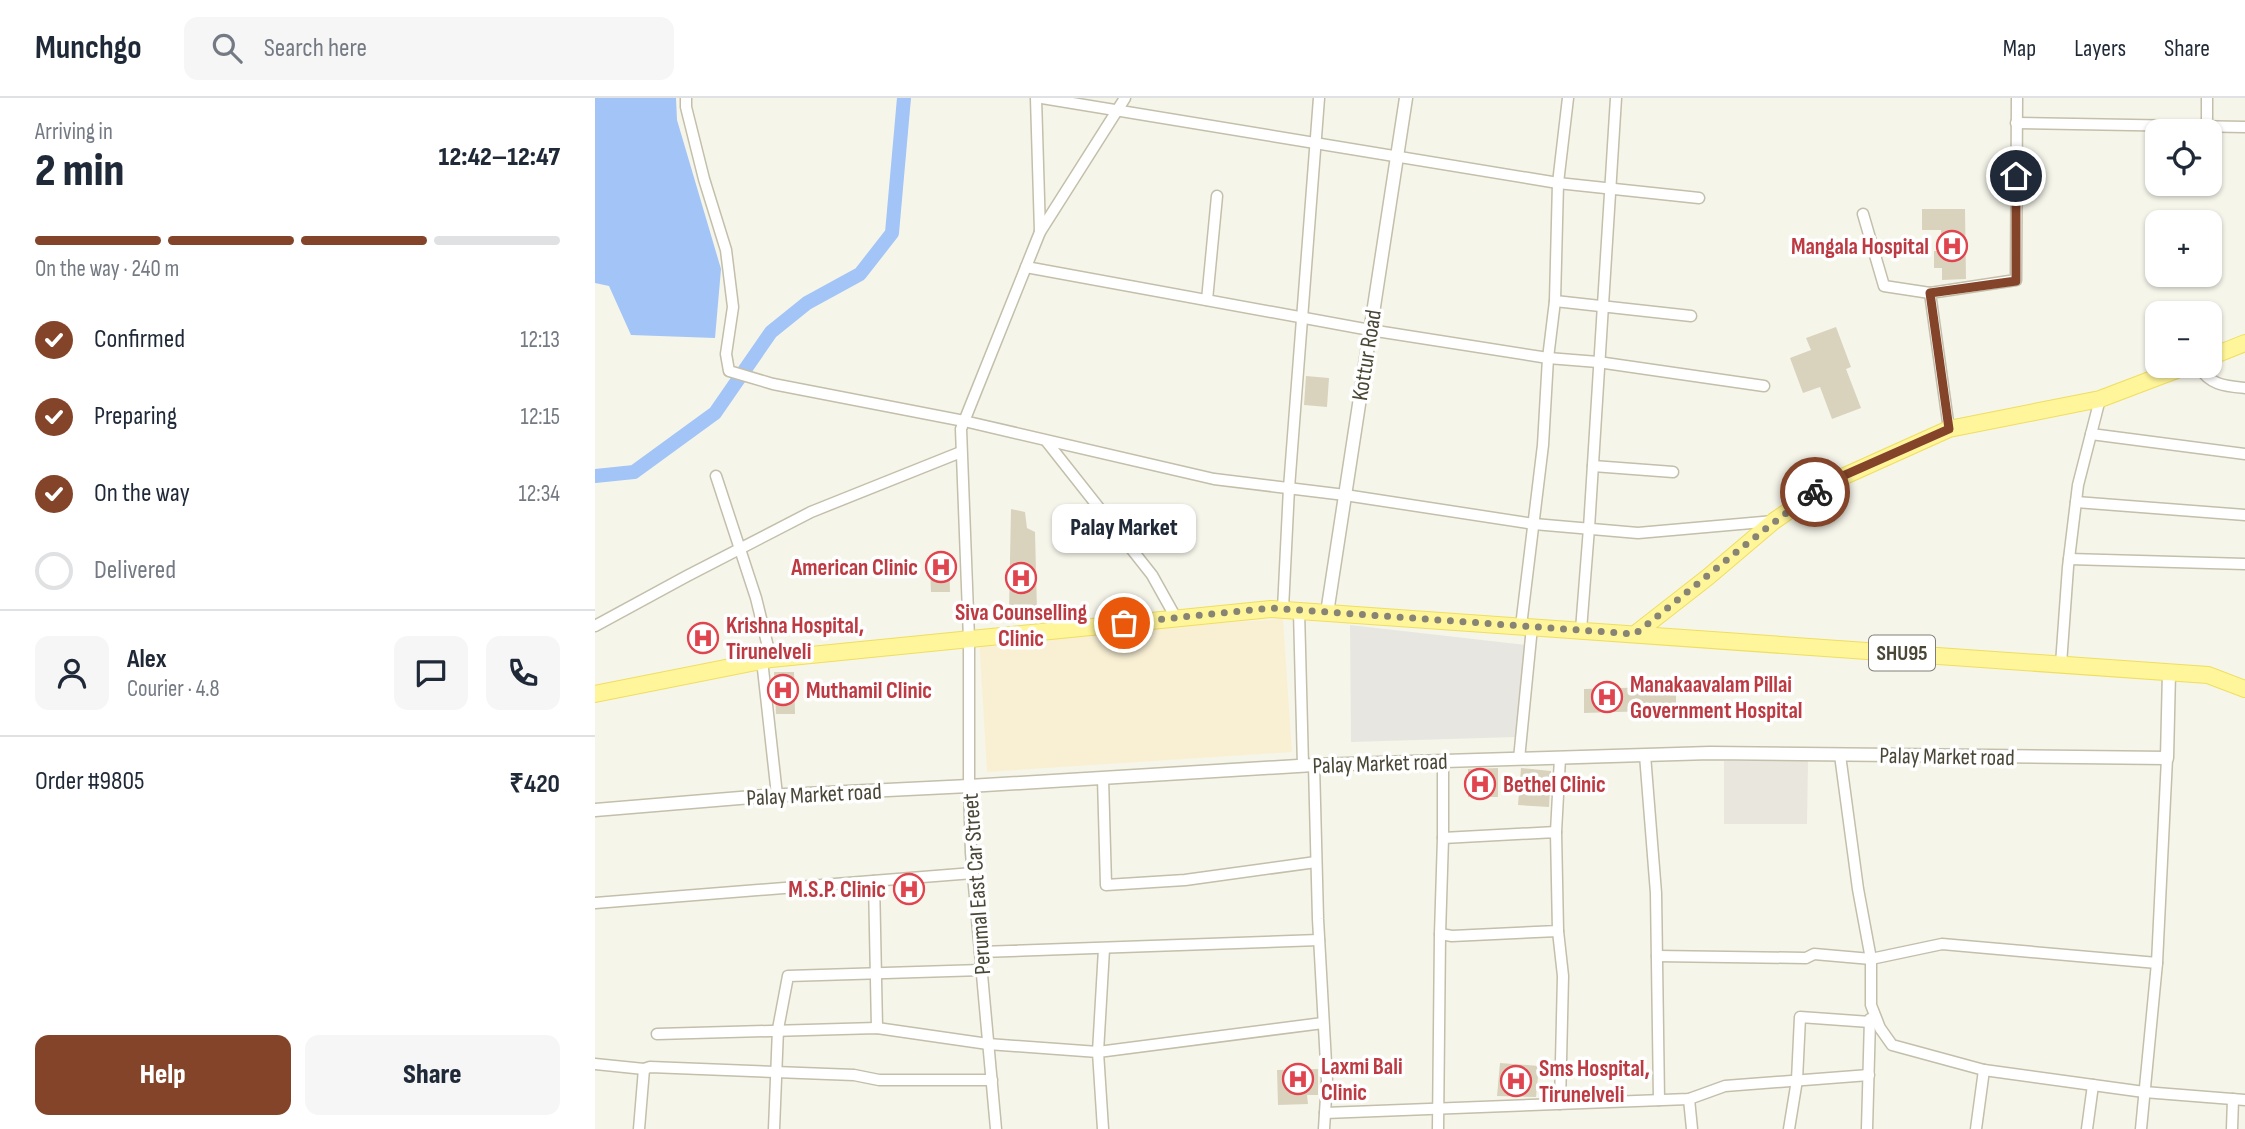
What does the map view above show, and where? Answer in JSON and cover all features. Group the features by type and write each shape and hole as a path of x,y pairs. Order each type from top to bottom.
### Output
{"main road":[{"path":"2222,352 2245,343"},
{"path":"1635,634 1774,521 1829,482 1949,429 2100,399 2155,378"},
{"name":"SHU95","path":"595,694 767,659 1271,608 2207,674 2245,689"}],"street":[{"path":"686,98 704,179 726,250 733,307 726,354 729,372 773,384 964,421 1214,479 1345,495 1534,524 1638,533 1774,521"},
{"path":"1040,232 1039,98 1558,183 1699,198"},
{"path":"1040,232 1125,98"},
{"path":"1319,98 1289,488 1291,610 1309,765 1316,862 1327,1081 1324,1129"},
{"name":"Kottur Road","path":"1327,612 1406,98"},
{"path":"1519,759 1534,524 1555,301 1558,183 1568,98"},
{"path":"1581,630 1616,98"},
{"path":"1863,214 1884,286 1930,293 2016,281 2017,98"},
{"path":"2207,98 2207,119"},
{"path":"2016,123 2145,124"},
{"path":"2222,126 2245,127"},
{"path":"1207,300 1217,195"},
{"name":"Perumal East Car Street","path":"996,1129 973,873 969,786 969,639 961,429 1040,232"},
{"path":"1026,267 1370,330 1548,358 1598,362 1764,386"},
{"path":"1930,293 1949,429"},
{"path":"1555,301 1691,316"},
{"path":"2207,378 2223,386 2245,388"},
{"path":"2061,664 2078,485 2100,399"},
{"path":"2091,434 2245,454"},
{"path":"1047,442 1152,575 1176,618"},
{"path":"595,626 811,512 961,452"},
{"path":"1593,466 1673,472"},
{"path":"716,476 757,598 767,659 777,795"},
{"path":"2076,502 2245,515"},
{"path":"2069,559 2245,564"},
{"path":"2141,1129 2157,963 2169,672"},
{"name":"Palay Market road","path":"595,810 777,795 1309,765 1710,753 2167,758"},
{"path":"1645,755 1656,893 1659,1100"},
{"path":"1840,755 1858,890 1871,959 1867,1129"},
{"path":"1560,758 1556,832 1558,931 1563,976 1560,1104"},
{"path":"1438,1129 1443,761"},
{"path":"1103,778 1106,885 1185,880 1316,862"},
{"path":"1443,838 1556,832"},
{"path":"595,903 973,873"},
{"path":"874,881 877,1028"},
{"path":"1440,934 1452,936 1558,931"},
{"path":"980,952 1319,940"},
{"path":"1657,956 1806,958 1814,954 1871,959 1942,944 2157,963"},
{"path":"1103,1129 1098,1052 1104,948"},
{"path":"774,1129 778,1029 788,976 982,970"},
{"path":"1871,1005 1880,1028 1892,1045 1984,1070 2144,1092 2239,1100 2232,1129"},
{"path":"1789,1129 1797,1080 1800,1017 1870,1022"},
{"path":"657,1034 877,1028 988,1044 1098,1052 1323,1023"},
{"path":"595,1065 643,1069 650,1067 854,1075 879,1080 992,1080"},
{"path":"639,1129 643,1069"},
{"path":"1976,1129 1984,1070"},
{"path":"1325,1113 1689,1099 1725,1086 1869,1075"},
{"path":"2087,1129 2093,1085"},
{"path":"1689,1099 1692,1129"}],"shaded area":[{"path":"1283,619 1292,752 987,772 979,638"},
{"path":"1350,625 1527,645 1516,737 1351,742"},
{"path":"1724,761 1808,761 1807,824 1724,824"}],"water":[{"path":"595,98 676,98 677,120 721,269 715,338 631,335 609,286 595,283"}],"building":[{"path":"1922,209 1965,209 1966,279 1942,280 1942,268 1934,268 1934,251 1942,251 1941,230 1922,230"},
{"path":"1836,327 1851,367 1846,369 1861,408 1832,419 1820,387 1803,393 1790,358 1811,350 1806,338"},
{"path":"1306,376 1329,378 1327,407 1304,405"},
{"path":"1011,509 1025,512 1027,528 1035,532 1037,611 1009,610"},
{"path":"935,553 949,553 950,592 931,592 930,567 935,567"},
{"path":"713,629 715,643 694,646 692,633"},
{"path":"774,672 794,672 795,714 776,714"},
{"path":"1655,687 1656,695 1676,694 1676,714 1650,714 1650,711 1584,713 1584,689"},
{"path":"1498,768 1498,797 1468,797 1468,769"},
{"path":"1521,768 1551,771 1549,807 1518,805"},
{"path":"1500,1063 1539,1066 1536,1097 1497,1096"},
{"path":"1318,1069 1318,1095 1307,1095 1308,1104 1278,1105 1277,1070"}],"waterway":[{"path":"595,476 634,472 715,413 771,332 807,303 860,274 892,233 904,98"}],"way so far":[{"path":"1124,623 1271,608 1635,634 1774,521 1815,492"}],"place":[{"name":"Mangala Hospital","path":"1952,246"},
{"name":"American Clinic","path":"941,567"},
{"name":"Siva Counselling Clinic","path":"1021,578"},
{"name":"Palay Market","path":"1124,623"},
{"name":"Krishna Hospital, Tirunelveli","path":"703,638"},
{"name":"Muthamil Clinic","path":"783,690"},
{"name":"Manakaavalam Pillai Government Hospital","path":"1607,697"},
{"name":"Bethel Clinic","path":"1480,784"},
{"name":"M.S.P. Clinic","path":"909,889"},
{"name":"Laxmi Bali Clinic","path":"1298,1079"},
{"name":"Sms Hospital, Tirunelveli","path":"1516,1081"}],"route":[{"path":"1815,492 1829,482 1949,429 1930,293 2016,281 2016,176"}]}
